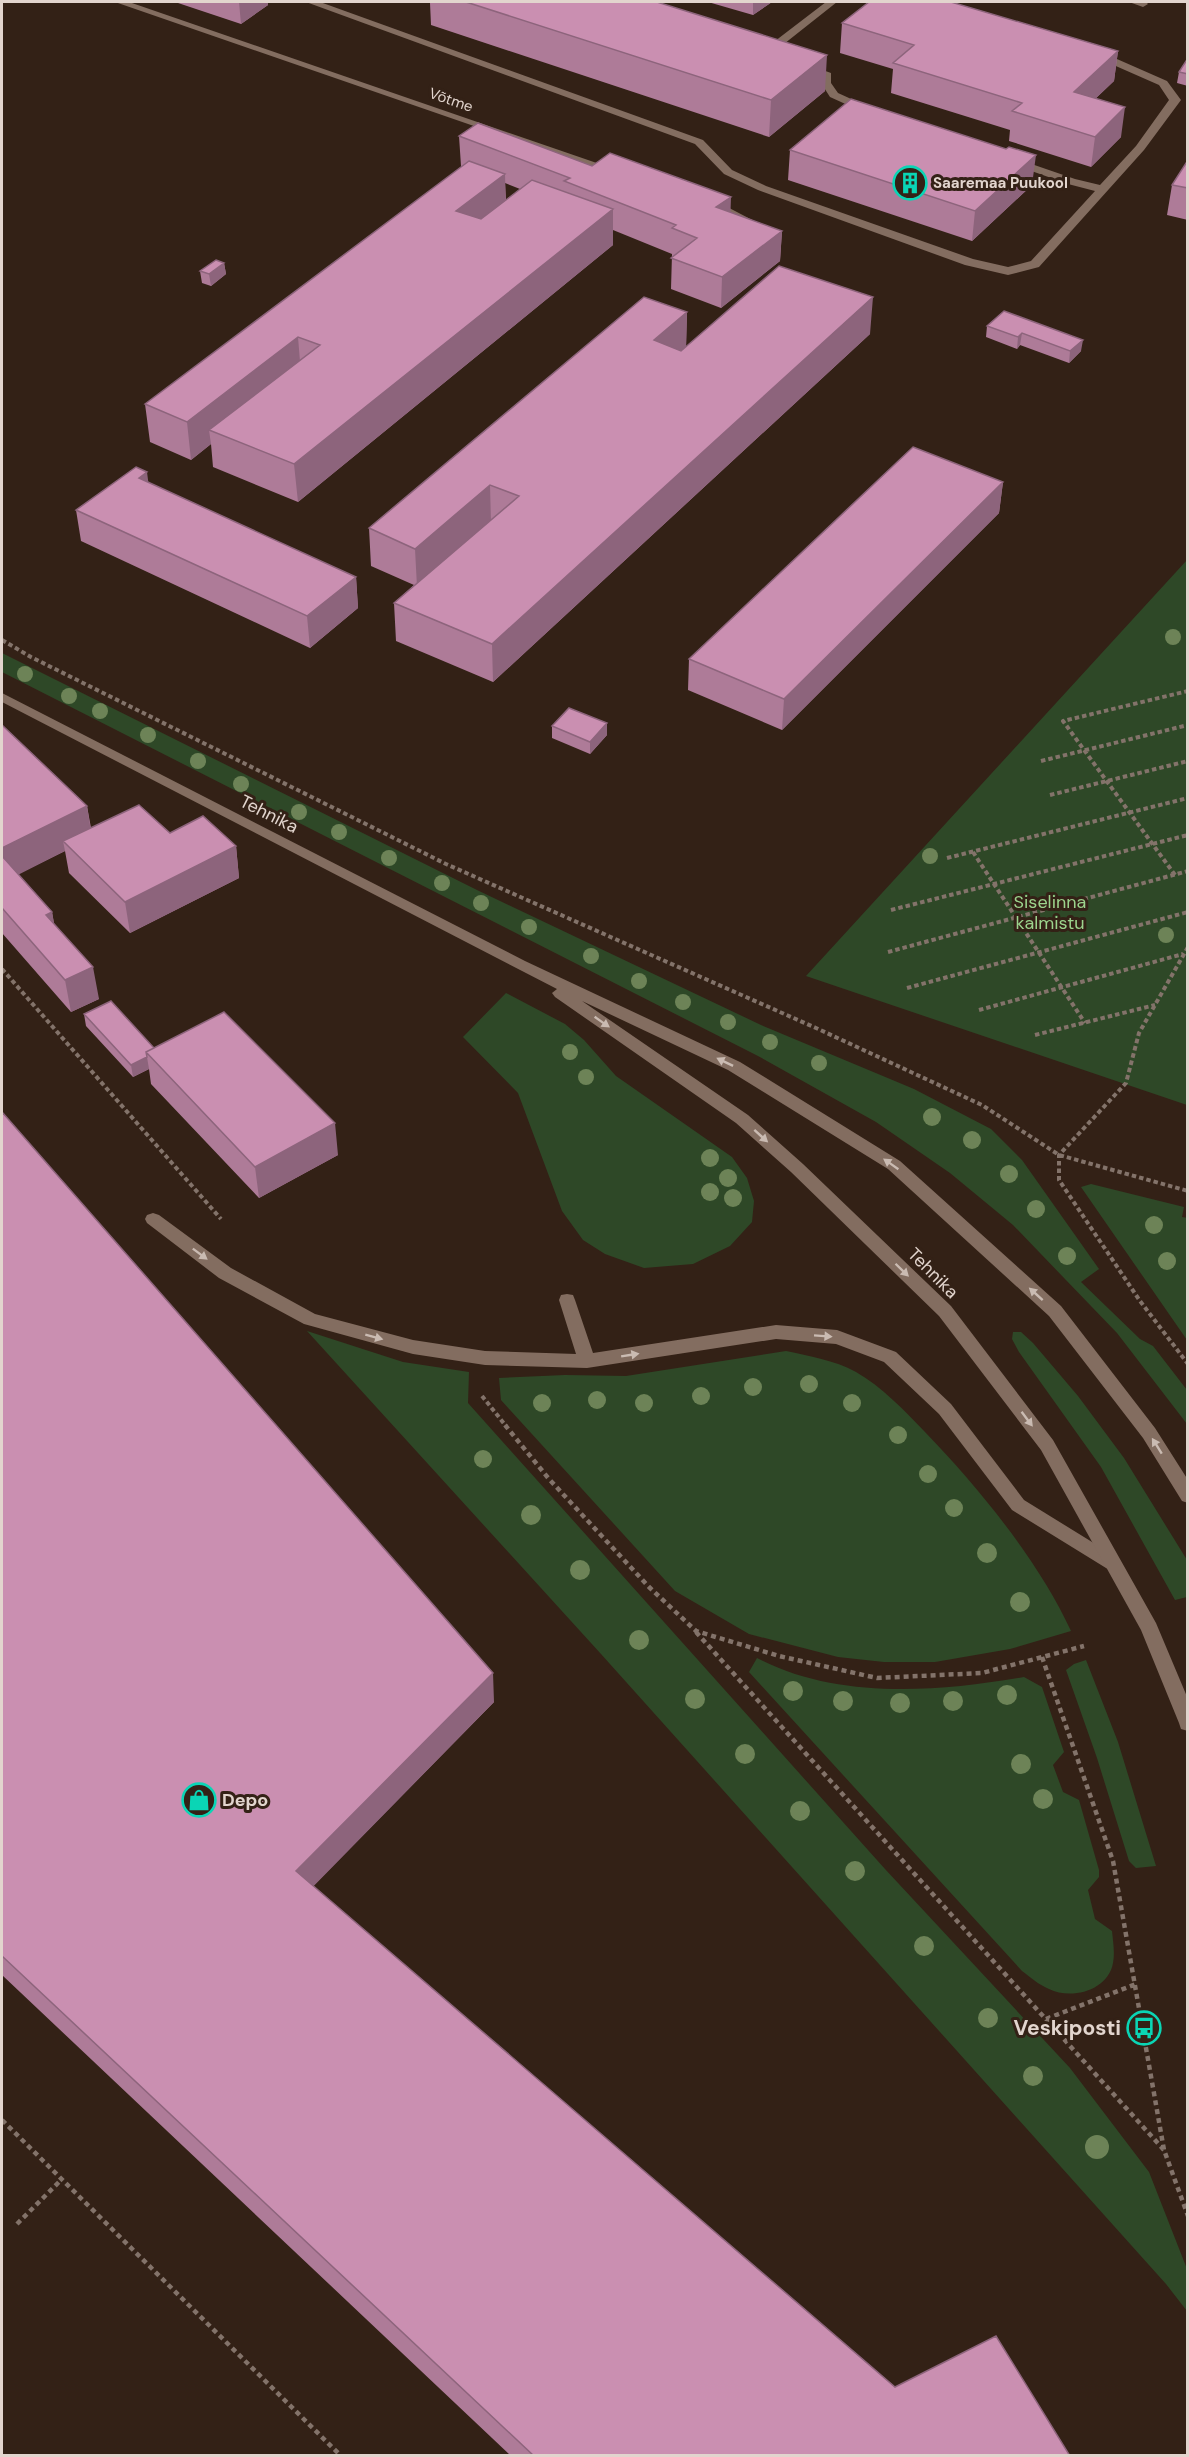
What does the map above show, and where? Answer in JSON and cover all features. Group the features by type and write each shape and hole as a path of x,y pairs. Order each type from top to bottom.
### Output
{"main road":[{"name":"Võtme","path":"120,2 622,174"},
{"path":"311,2 699,142 728,172 762,188 969,262 1008,271 1035,264 1140,148 1175,100 1163,83 1089,52"},
{"path":"766,53 832,2"},
{"path":"796,64 827,75 826,83 834,95 845,102 878,113"},
{"path":"996,155 1072,182 1104,189"},
{"path":"697,197 718,204 770,234"},
{"name":"Tehnika","path":"2,697 520,965 734,1066 894,1165 1055,1311 1149,1433 1188,1496"},
{"name":"Tehnika","path":"520,965 742,1119 945,1311 1047,1445 1149,1628 1188,1723"},
{"path":"153,1219 225,1273 310,1319 413,1347 485,1358 587,1361 776,1332 837,1337 890,1357 945,1409 1018,1506 1112,1563"},
{"path":"567,1300 587,1361"}],"path":[{"path":"2,640 41,662 446,864 816,1028 982,1105 1059,1155 1188,1191"},
{"path":"1175,875 1063,721 1188,691"},
{"path":"1041,761 1188,725"},
{"path":"1050,795 1188,761"},
{"path":"947,858 1188,798"},
{"path":"891,910 1188,836"},
{"path":"973,852 1085,1023"},
{"path":"888,952 1188,872"},
{"path":"907,988 1188,912"},
{"path":"1188,947 1139,1033 1125,1083 1059,1155 1059,1180 1140,1301 1188,1364"},
{"path":"979,1010 1184,953"},
{"path":"2,969 228,1226"},
{"path":"1035,1035 1155,1005"},
{"path":"483,1390 482,1398 549,1479 649,1587 696,1631 1164,2150"},
{"path":"696,1631 779,1656 877,1678 982,1673 1084,1646"},
{"path":"1042,1657 1113,1861 1164,2150 1188,2216"},
{"path":"1046,2019 1136,1984"},
{"path":"2,2120 341,2456"},
{"path":"17,2224 61,2180"}],"green space":[{"name":"Siselinna kalmistu","path":"1187,560 1187,1105 806,976"},
{"path":"2,653 477,890 761,1025 914,1089 991,1129 1022,1160 1099,1269 1081,1282 1140,1339 1153,1346 1187,1390 1187,1424 1117,1333 1013,1225 950,1173 876,1122 758,1056 2,672"},
{"path":"506,993 565,1024 584,1040 616,1076 732,1157 747,1178 754,1201 752,1222 730,1246 693,1264 644,1268 605,1254 583,1240 562,1211 518,1093 463,1037"},
{"path":"1091,1184 1184,1207 1182,1217 1188,1218 1187,1340 1081,1187"},
{"path":"307,1331 403,1362 469,1372 468,1403 885,1869 1070,2068 1149,2172 1187,2269 1187,2311 1166,2284 601,1654"},
{"path":"1013,1332 1021,1332 1033,1343 1078,1396 1124,1458 1187,1560 1187,1597 1175,1600 1101,1467 1019,1352 1012,1339"},
{"path":"786,1351 848,1368 875,1385 901,1407 966,1477 1006,1526 1042,1578 1071,1631 1010,1649 935,1662 884,1662 838,1657 749,1634 675,1591 501,1400 499,1378 565,1375 626,1376"},
{"path":"757,1658 820,1681 854,1686 922,1689 1024,1677 1042,1687 1064,1752 1053,1765 1063,1792 1079,1800 1099,1870 1099,1877 1088,1890 1095,1919 1112,1931 1113,1963 1110,1973 1104,1980 1087,1991 1068,1994 1045,1987 1022,1971 749,1672"},
{"path":"1086,1660 1118,1742 1156,1866 1136,1868 1129,1861 1097,1758 1066,1670"}],"building":[{"path":"466,2 657,2 827,55 771,100"},
{"path":"869,2 951,2 1118,51 1074,92 1125,107 1095,137 1012,111 1022,103 893,63 914,45 842,23"},
{"path":"1188,58 1188,74 1179,72"},
{"path":"851,99 1006,149 1009,147 1036,155 975,211 790,150"},
{"path":"478,123 592,166 610,153 731,197 716,207 782,231 722,277 671,258 697,238 672,228 676,225 564,181 570,178 459,136"},
{"path":"1188,160 1188,188 1172,185"},
{"path":"469,161 505,174 456,211 481,219 532,180 613,209 294,464 209,430 320,345 298,337 187,422 145,404"},
{"path":"216,260 224,263 209,274 200,271"},
{"path":"779,266 873,297 492,644 394,603 519,496 490,485 415,549 369,528 644,297 687,312 654,340 681,351"},
{"path":"1004,311 1083,340 1070,351 1022,333 1018,337 987,326"},
{"path":"913,447 1003,482 784,699 689,659"},
{"path":"136,467 147,472 139,478 356,577 307,616 76,510"},
{"path":"569,708 607,723 590,742 552,726"},
{"path":"2,725 87,806 2,848"},
{"path":"139,805 170,833 203,816 236,846 125,902 63,841"},
{"path":"2,856 52,912 46,915 93,967 65,980 2,908"},
{"path":"111,1001 154,1048 146,1052 147,1057 131,1065 84,1014"},
{"path":"224,1012 335,1123 255,1167 146,1052"},
{"name":"Depo","path":"2,1112 493,1673 296,1871 895,2387 996,2336 1070,2456 534,2456 2,1956"}],"place":[{"name":"Saaremaa Puukool","path":"910,183"},
{"name":"Depo","path":"199,1800"},
{"name":"Veskiposti","path":"1144,2028"}]}
